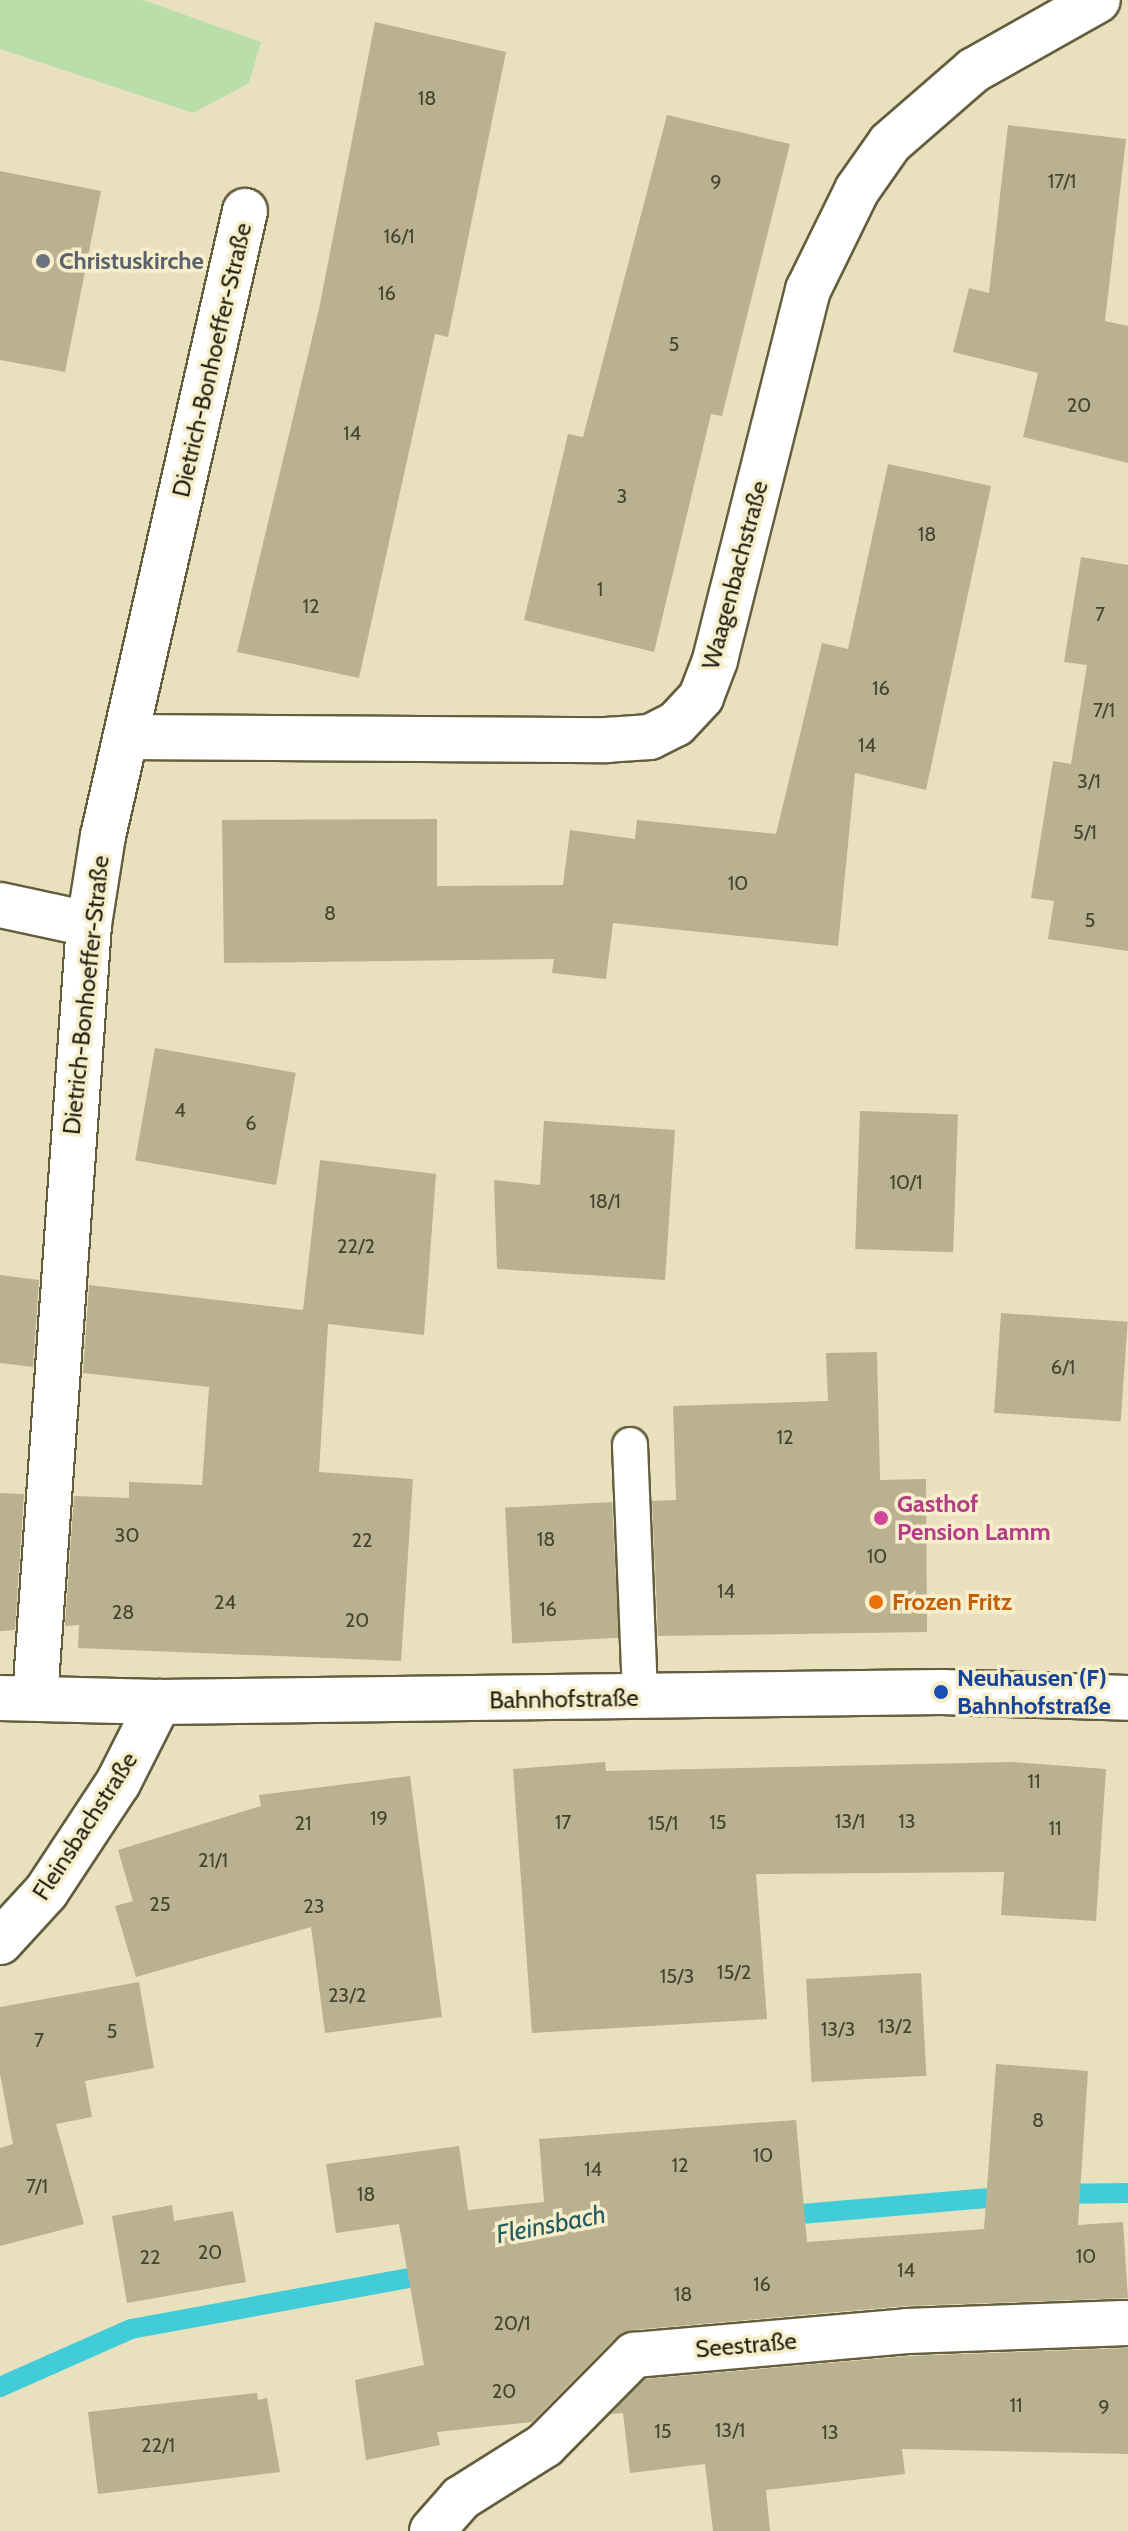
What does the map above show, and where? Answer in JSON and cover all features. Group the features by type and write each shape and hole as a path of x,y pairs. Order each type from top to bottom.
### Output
{"street":[{"name":"Waagenbachstraße","path":"126,737 606,740 650,737 676,724 701,697 715,660 808,290 857,190 890,143 974,70 1098,0"},
{"name":"Dietrich-Bonhoeffer-Straße","path":"18,1698 89,924 126,737 245,211"},
{"path":"0,905 89,924"},
{"name":"Bahnhofstraße","path":"18,1698 159,1702 941,1692 1128,1698"},
{"name":"Fleinsbachstraße","path":"0,1942 46,1892 118,1783 159,1702"},
{"name":"Seestraße","path":"432,2531 461,2498 545,2445 634,2355 907,2331 1128,2323"}],"lane":[{"path":"630,1445 640,1698"}],"green space":[{"path":"0,0 143,0 261,42 249,83 193,113 0,49"}],"building":[{"path":"375,22 506,52 448,337 435,334 359,678 237,652 319,309"},
{"path":"667,115 790,144 722,416 711,414 654,652 524,620 568,434 583,437"},
{"path":"1008,125 1126,139 1105,321 1128,326 1128,463 1023,437 1038,373 953,352 969,288 989,293"},
{"name":"Christuskirche","path":"0,171 101,191 65,372 0,360"},
{"path":"888,464 991,486 926,790 855,773 838,946 613,923 606,979 552,973 554,959 224,963 222,820 437,819 437,886 563,885 570,830 635,839 637,820 776,834 822,643 848,649"},
{"path":"1081,557 1128,565 1128,951 1048,939 1054,901 1031,898 1053,761 1071,764 1087,665 1064,662"},
{"path":"155,1048 296,1073 276,1185 135,1160"},
{"path":"860,1111 958,1114 953,1252 855,1249"},
{"path":"544,1121 675,1130 665,1280 497,1269 494,1180 540,1185"},
{"path":"320,1160 436,1174 424,1335 328,1324 319,1472 413,1479 401,1661 78,1648 79,1625 65,1626 74,1496 129,1498 129,1482 202,1485 209,1387 83,1373 89,1285 303,1310"},
{"path":"0,1275 39,1280 33,1367 0,1363"},
{"path":"1001,1313 1128,1322 1121,1422 994,1413"},
{"path":"877,1352 880,1480 926,1479 927,1632 658,1636 652,1501 676,1500 673,1406 828,1401 826,1353"},
{"path":"0,1493 24,1494 15,1630 0,1631"},
{"path":"612,1502 619,1638 512,1643 505,1508"},
{"path":"605,1762 606,1771 1011,1762 1106,1769 1096,1921 1001,1915 1004,1872 756,1874 767,2019 532,2033 513,1769"},
{"path":"410,1776 442,2017 325,2033 311,1927 136,1977 115,1906 133,1901 118,1850 261,1806 259,1795"},
{"path":"921,1973 926,2076 812,2082 806,1979"},
{"path":"139,1982 154,2068 85,2081 92,2117 56,2124 84,2224 0,2246 0,2148 13,2144 0,2074 0,2007"},
{"path":"996,2064 1088,2071 1078,2225 1123,2222 1128,2298 906,2306 632,2330 616,2337 532,2422 437,2432 440,2445 366,2460 355,2380 424,2365 399,2224 336,2233 326,2164 459,2146 468,2210 544,2202 539,2139 796,2120 807,2242 984,2229"},
{"path":"172,2205 174,2221 233,2211 246,2282 127,2303 112,2216"},
{"path":"1128,2348 1128,2454 902,2449 905,2474 766,2490 770,2531 713,2531 705,2464 630,2473 623,2413 611,2414 645,2379 909,2356"},
{"path":"257,2393 258,2400 267,2398 280,2472 98,2494 88,2412"}],"waterway":[{"name":"Fleinsbach","path":"1053,2194 1128,2193"},
{"name":"Fleinsbach","path":"778,2216 1013,2196"},
{"name":"Fleinsbach","path":"0,2387 131,2329 435,2273"}],"place":[{"name":"Christuskirche","path":"43,261"},
{"name":"Gasthof Pension Lamm","path":"881,1518"},
{"name":"Frozen Fritz","path":"876,1602"},
{"name":"Neuhausen (F) Bahnhofstraße","path":"941,1692"}]}
